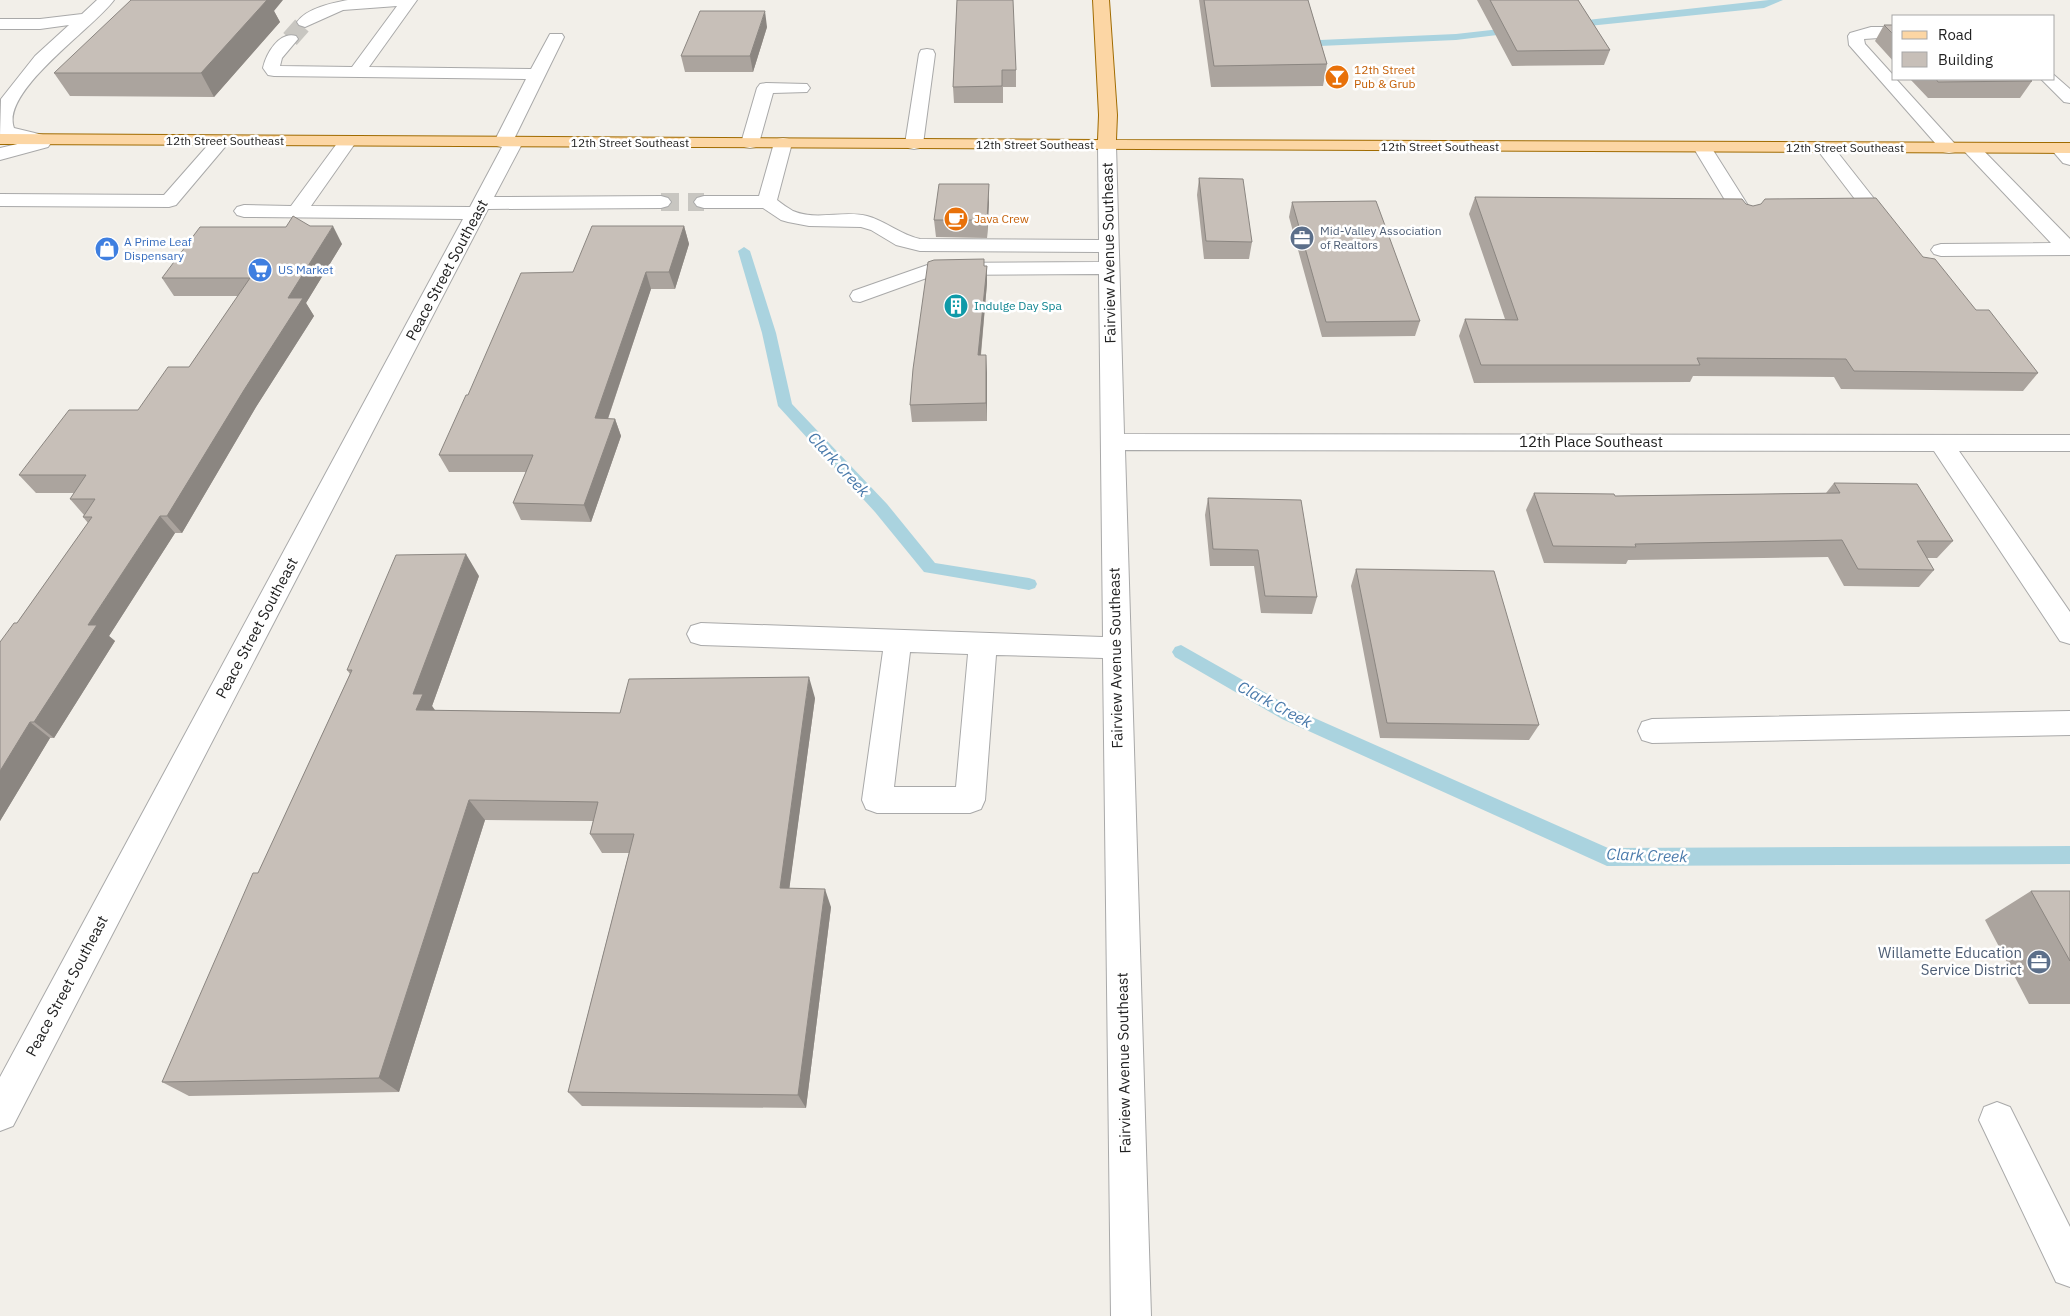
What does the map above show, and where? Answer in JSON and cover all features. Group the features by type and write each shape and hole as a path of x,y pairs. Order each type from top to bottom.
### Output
{"main road":[{"name":"Fairview Avenue Southeast","path":"1100,0 1108,115 1107,146"},
{"name":"12th Street Southeast","path":"0,139 1107,146 1971,148 2066,152"}],"street":[{"path":"45,140 7,132 2,120 2,114 10,99 41,60 106,0"},
{"path":"305,22 324,9 345,3 409,1"},
{"path":"356,73 409,1"},
{"path":"0,24 40,24 87,18"},
{"path":"1892,32 1871,32 1856,36 1857,45 1949,148"},
{"name":"Peace Street Southeast","path":"0,1113 479,208 556,37"},
{"path":"290,39 274,57 271,68 274,71 538,74"},
{"path":"914,144 927,54"},
{"path":"0,85 41,60"},
{"path":"2051,80 2070,98"},
{"path":"750,143 766,88 801,88"},
{"path":"0,154 45,140"},
{"path":"0,200 169,201 221,141"},
{"path":"297,211 347,142"},
{"path":"767,202 783,143"},
{"name":"Fairview Avenue Southeast","path":"1107,146 1115,648 1128,1230 1132,1316"},
{"path":"1702,147 1744,215"},
{"path":"1825,148 1896,239"},
{"path":"1971,148 2069,249"},
{"path":"244,211 479,208 661,202"},
{"path":"704,202 767,202 788,216 809,220 863,221 878,226 903,241 920,246 1108,257"},
{"path":"1941,250 2069,249"},
{"path":"860,296 933,269 1108,257"},
{"name":"12th Place Southeast","path":"1112,442 2070,443"},
{"path":"1941,443 2066,620"},
{"path":"701,634 1115,648"},
{"path":"898,641 877,800 970,800 983,644"},
{"path":"1652,731 2070,723"},
{"path":"1998,1120 2070,1268"}],"building":[{"path":"131,0 267,0 201,73 54,73"},
{"path":"957,0 1013,0 1016,70 1002,70 1002,86 953,87"},
{"path":"1204,0 1308,0 1327,64 1214,66"},
{"path":"1490,0 1578,0 1610,50 1517,51"},
{"path":"700,11 765,11 750,56 681,56"},
{"path":"1884,25 1892,25 1892,33"},
{"path":"1937,80 2032,81 1938,82"},
{"path":"1199,178 1243,179 1252,242 1206,241"},
{"path":"939,184 989,184 987,220 934,220"},
{"path":"1475,197 1742,199 1746,204 1753,206 1761,204 1765,199 1876,198 1923,257 1935,259 1976,310 1989,310 2038,373 1854,371 1846,359 1697,358 1700,365 1481,365 1465,319 1518,320"},
{"path":"1376,201 1420,321 1326,322 1292,202"},
{"path":"293,216 310,226 333,226 288,298 303,298 167,516 160,516 88,625 97,625 34,722 30,722 0,771 0,642 14,623 17,623 92,517 83,517 95,499 70,499 86,475 19,475 69,410 138,410 168,367 189,367 250,278 162,278 200,227 286,227"},
{"path":"592,226 684,226 669,272 646,272 595,418 615,419 584,505 513,503 533,455 439,455 466,395 468,395 521,273 573,272"},
{"path":"984,259 984,266 987,266 978,355 986,355 986,403 910,405 913,369 928,262 934,260"},
{"path":"1834,483 1917,484 1953,541 1917,541 1934,570 1858,569 1842,540 1635,544 1636,547 1553,546 1534,493 1614,494 1615,496 1840,493"},
{"path":"1208,498 1301,500 1317,597 1265,596 1258,550 1213,549"},
{"path":"466,554 413,694 423,694 416,710 620,713 629,679 809,677 780,888 825,889 798,1095 568,1092 634,834 590,834 598,802 469,800 379,1078 162,1082 253,873 258,873 352,670 347,670 396,555"},
{"path":"1356,569 1494,571 1539,725 1387,723"},
{"path":"2031,891 2070,891 2070,961"}],"waterway":[{"path":"1569,25 1764,5 1778,0"},
{"path":"1297,44 1456,37 1518,30"},
{"name":"Clark Creek","path":"744,251 769,333 785,406 881,508 930,568 1029,584"},
{"name":"Clark Creek","path":"1181,652 1288,714 1607,857 2070,855"}],"tunnel":[{"path":"290,39 305,22"},
{"path":"661,202 704,202"}],"place":[{"name":"12th Street Pub & Grub","path":"1337,77"},
{"name":"Java Crew","path":"956,219"},
{"name":"Mid-Valley Association of Realtors","path":"1302,238"},
{"name":"A Prime Leaf Dispensary","path":"107,249"},
{"name":"US Market","path":"260,270"},
{"name":"Indulge Day Spa","path":"956,306"},
{"name":"Willamette Education Service District","path":"2039,962"}]}
